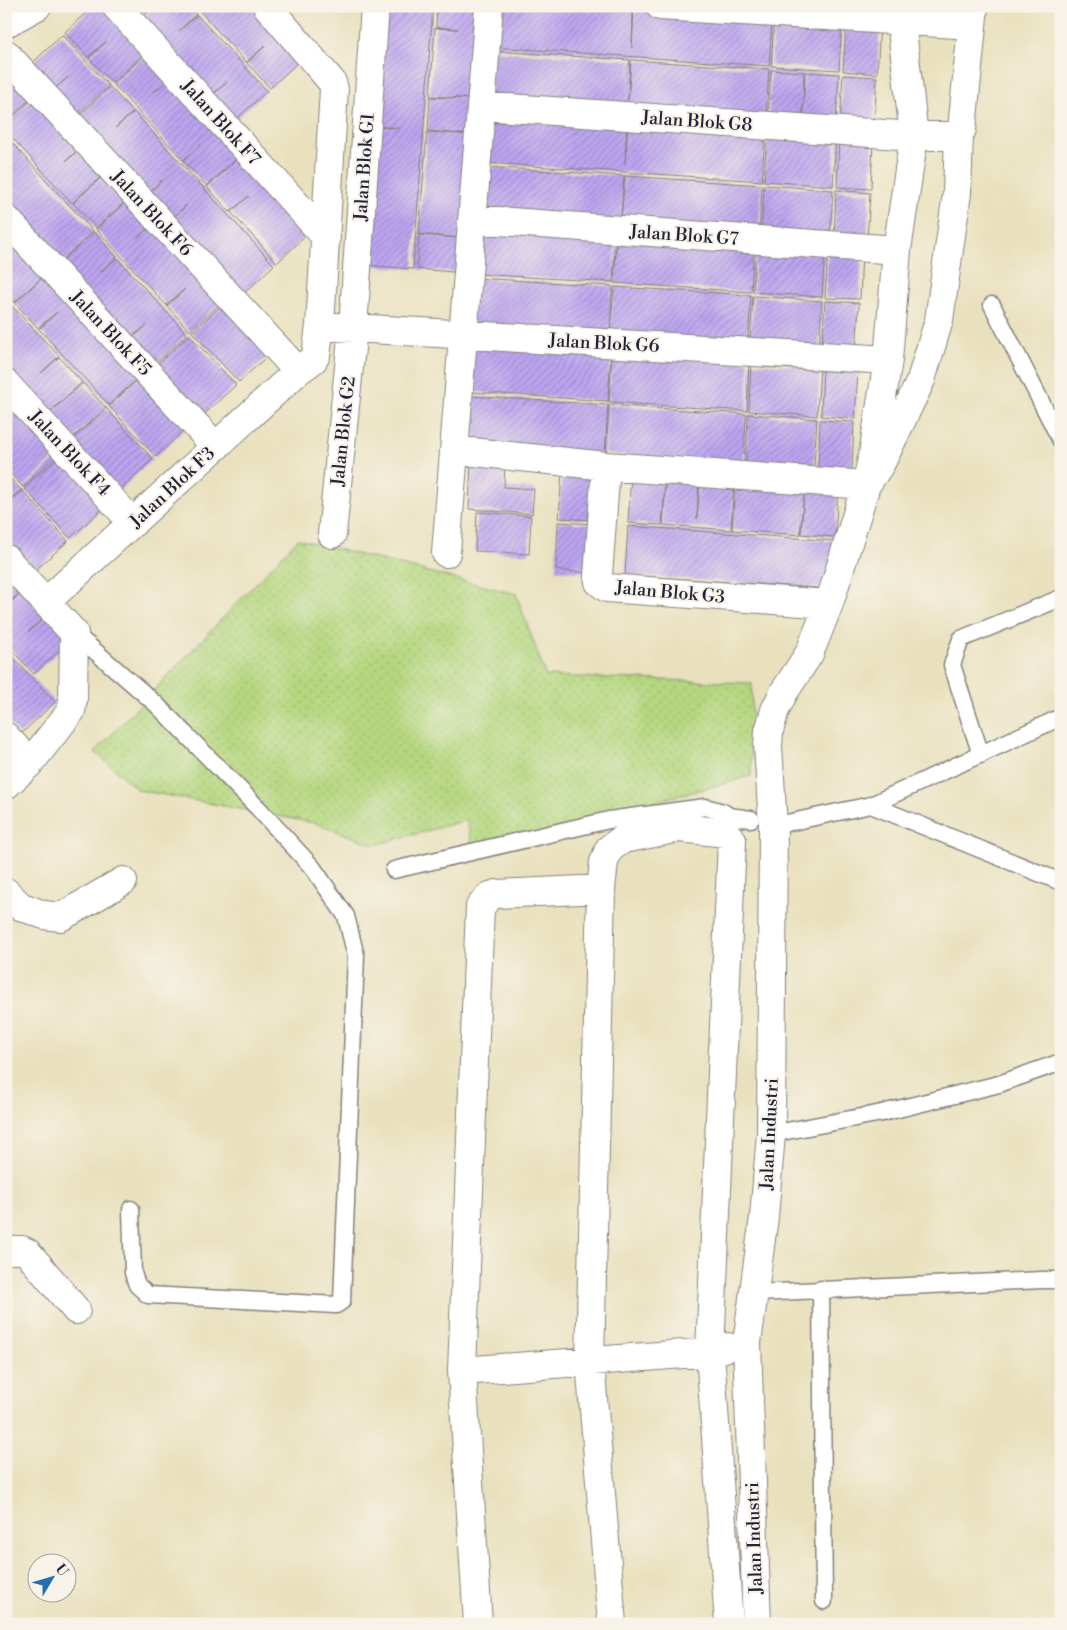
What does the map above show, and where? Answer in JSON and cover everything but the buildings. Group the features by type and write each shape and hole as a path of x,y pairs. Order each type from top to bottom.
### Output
{"street":[{"path":"6,23 37,6"},
{"name":"Jalan Blok F7","path":"116,6 326,237"},
{"name":"Jalan Blok F3","path":"46,602 316,355 320,326 334,89 332,82 267,6"},
{"name":"Jalan Blok G1","path":"353,328 374,6"},
{"path":"446,553 488,6"},
{"path":"660,6 901,21 973,16 962,129 959,136 957,194 939,320 921,380 881,463 866,485"},
{"path":"866,485 874,454 886,368 897,250 914,136 901,21"},
{"name":"Jalan Blok F6","path":"6,54 298,371"},
{"name":"Jalan Blok G8","path":"481,106 914,136 959,136"},
{"name":"Jalan Blok F5","path":"6,218 216,446"},
{"name":"Jalan Blok G7","path":"472,219 897,250"},
{"name":"Jalan Blok G6","path":"320,326 463,335 886,368 921,380"},
{"name":"Jalan Blok G2","path":"332,534 353,328"},
{"name":"Jalan Blok F4","path":"6,384 133,523"},
{"path":"454,450 606,466 866,485"},
{"name":"Jalan Blok G3","path":"606,466 598,576 599,582 603,586 607,588 829,604"},
{"name":"Jalan Industri","path":"757,1624 747,1343 764,1218 772,1134 762,823 769,731 775,710 784,692 809,654 829,604 866,485"},
{"path":"6,559 74,633 73,700 71,712 30,763 6,785"},
{"path":"6,737 30,763"},
{"path":"612,1624 590,1362 601,888 604,862 609,849 623,839 680,828 726,833 732,840 710,1352 729,1624"},
{"path":"6,892 20,906 44,915 61,917 124,881"},
{"path":"478,1624 462,1371 480,907 490,896 497,894 601,888"},
{"path":"6,1250 16,1249 28,1253 76,1310"},
{"path":"462,1371 710,1352 747,1343"}],"lane":[{"path":"992,305 1061,441"},
{"path":"981,755 952,665 962,639 1061,598"},
{"path":"74,633 156,704 258,808 313,868 346,916 356,956 342,1300 336,1305 148,1295 138,1285 133,1273 131,1209"},
{"path":"394,870 609,820 704,807 723,812 729,816 762,823 871,805 1061,718"},
{"path":"871,805 1061,882"},
{"path":"772,1134 882,1113 981,1089 1061,1062"},
{"path":"754,1293 1061,1280"},
{"path":"821,1289 824,1601"}],"green space":[{"path":"298,539 516,594 546,676 752,683 751,776 473,851 467,820 375,845 315,823 138,790 95,752"}]}
